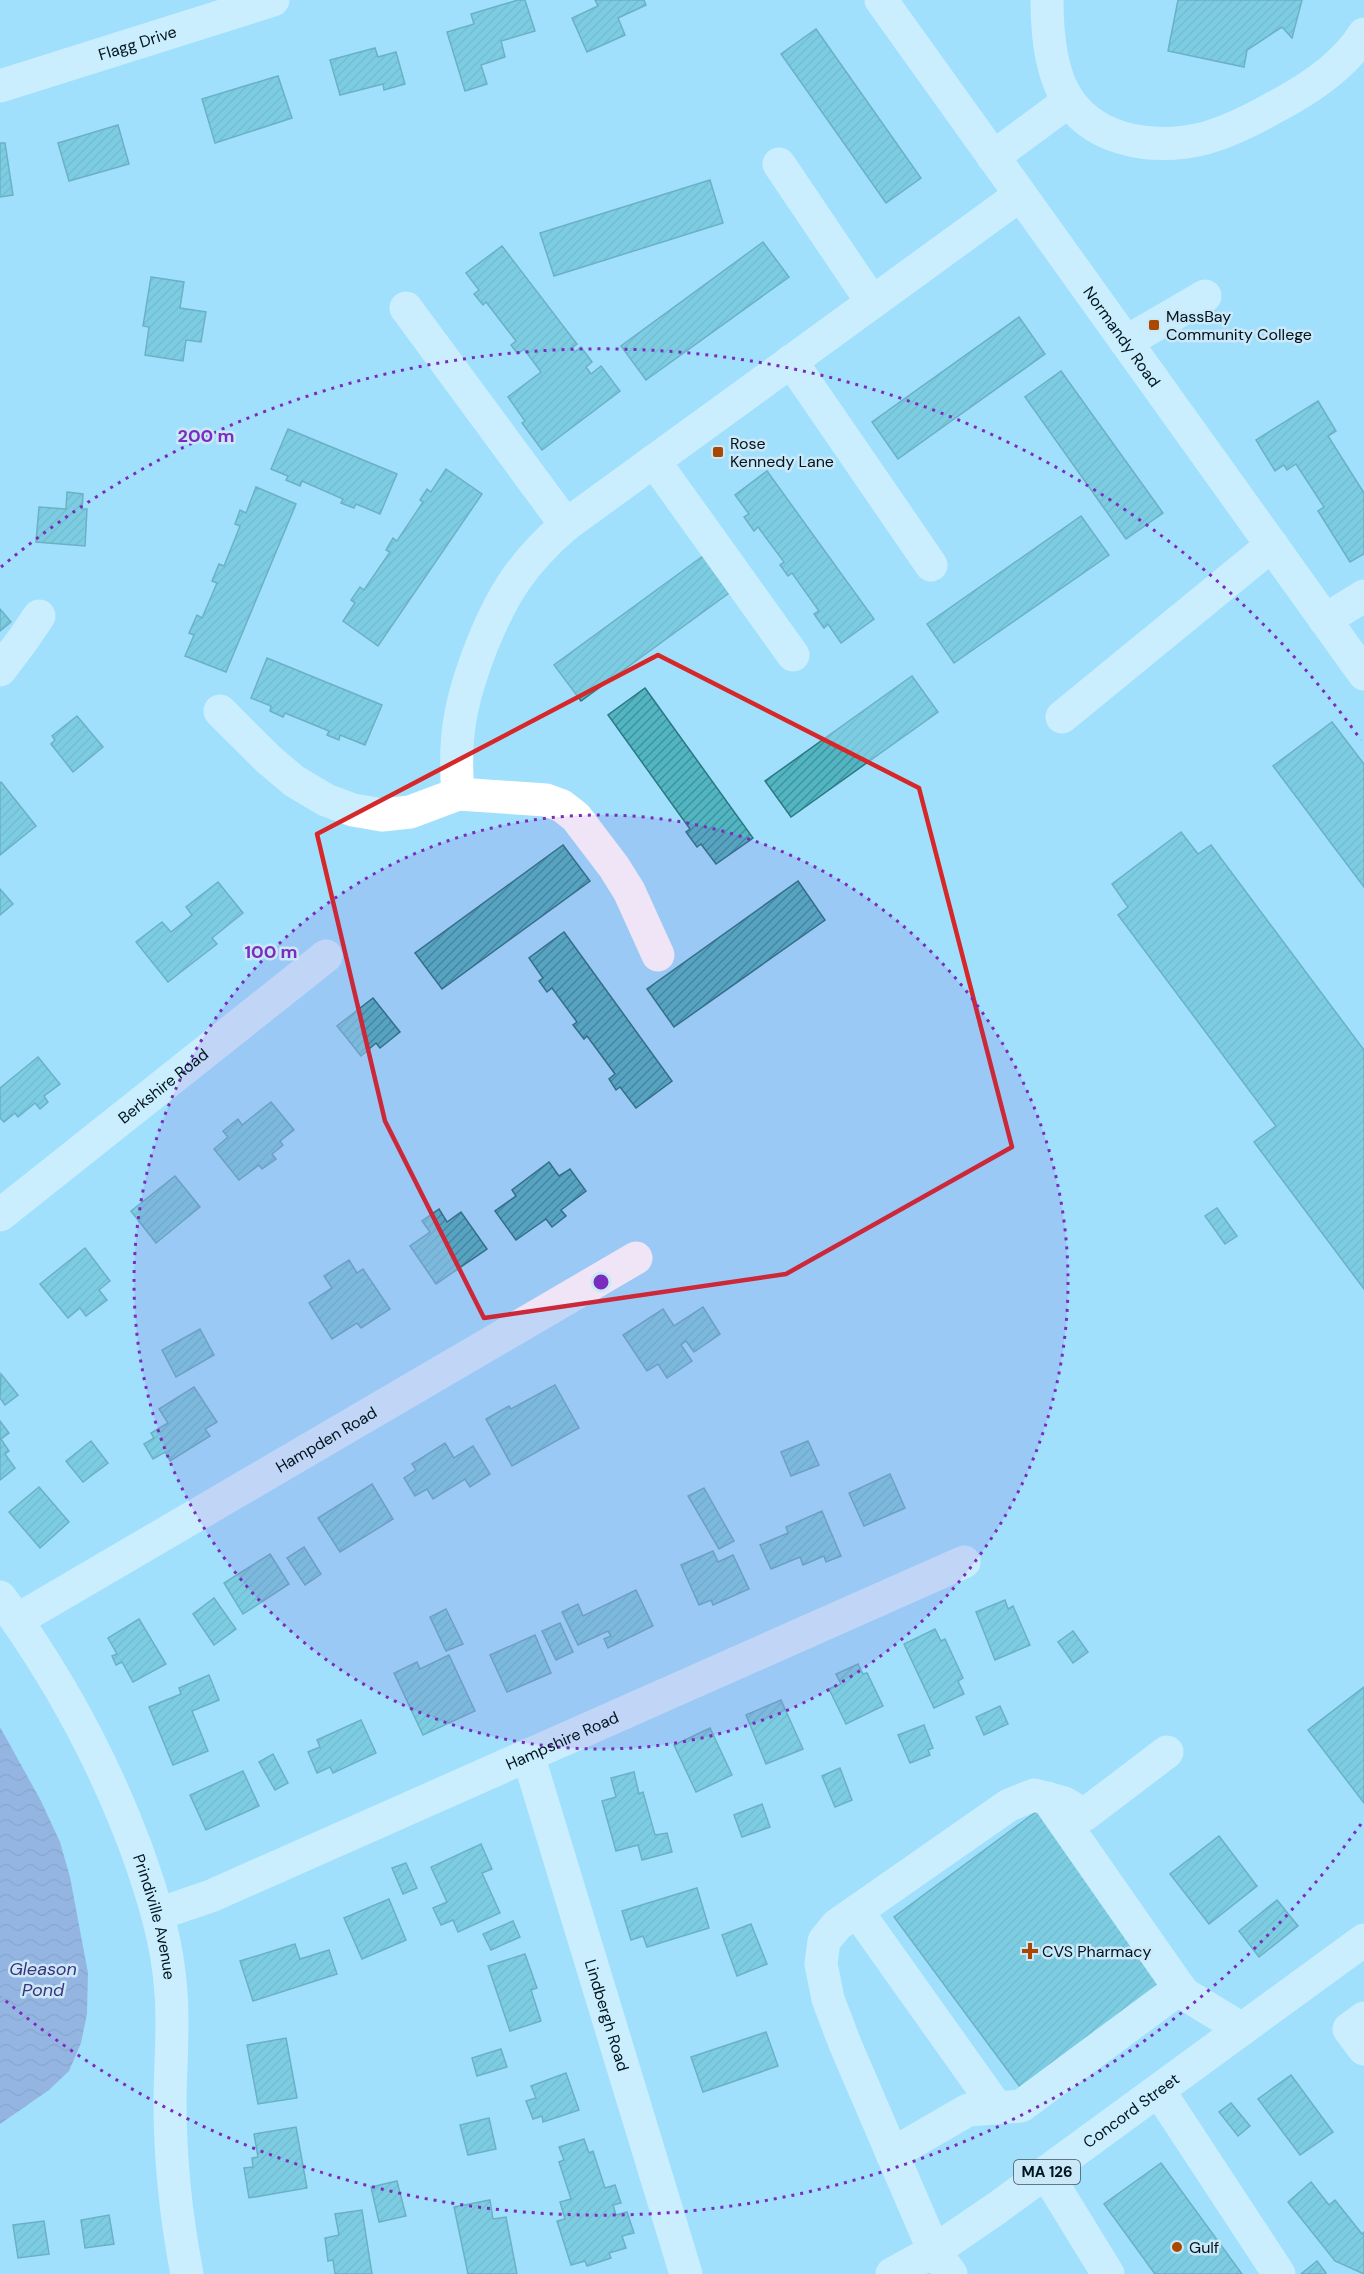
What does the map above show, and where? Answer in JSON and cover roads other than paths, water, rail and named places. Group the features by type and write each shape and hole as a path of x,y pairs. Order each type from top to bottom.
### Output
{"street":[{"name":"Flagg Drive","path":"0,86 273,0"},
{"name":"Normandy Road","path":"881,0 1364,674"},
{"path":"1047,0 1054,70 1069,101 1089,122 1117,138 1147,143 1206,138 1250,121 1292,98 1331,69 1357,46 1364,34"},
{"path":"993,157 1069,101"},
{"path":"779,164 872,302"},
{"path":"458,794 455,762 457,731 468,681 494,615 507,591 541,546 566,525 1020,195"},
{"path":"1126,342 1205,296"},
{"path":"406,308 566,525"},
{"path":"791,361 931,565"},
{"path":"654,461 793,655"},
{"path":"1062,717 1272,545"},
{"path":"1325,620 1364,596"},
{"path":"0,670 39,616"},
{"path":"220,711 268,759 294,781 326,800 353,810 382,815 410,812 458,794 546,800 562,806 576,817 614,867 629,891 658,955"},
{"name":"Berkshire Road","path":"0,1215 326,956"},
{"name":"Hampden Road","path":"8,1608 636,1258"},
{"name":"Hampshire Road","path":"158,1914 211,1896 964,1562"},
{"name":"Prindiville Avenue","path":"8,1608 56,1680 90,1740 126,1820 158,1914 167,1954 171,1993 173,2036 170,2136 180,2236 187,2274"},
{"path":"942,2263 892,2154 832,2008 821,1964 824,1941 837,1925 1009,1805 1035,1795 1064,1803 1084,1815 1167,1752"},
{"name":"Lindbergh Road","path":"528,1755 686,2274"},
{"path":"1047,1798 1183,1993 1242,2029"},
{"path":"857,1911 997,2108"},
{"name":"Concord Street","path":"892,2274 942,2263 1046,2173 1364,1940"},
{"path":"892,2154 968,2110 1021,2106 1180,1988"},
{"path":"1364,2018 1349,2029 1364,2049"},
{"path":"1159,2091 1279,2274"},
{"path":"1046,2173 1108,2274"}],"water":[{"name":"Gleason Pond","path":"0,1727 41,1801 60,1842 70,1877 88,1973 87,2014 81,2043 69,2071 49,2090 0,2124"}],"place":[{"name":"MassBay Community College","path":"1154,325"},
{"name":"Rose Kennedy Lane","path":"718,452"},
{"name":"CVS Pharmacy","path":"1030,1951"},
{"name":"Gulf","path":"1177,2247"}]}
